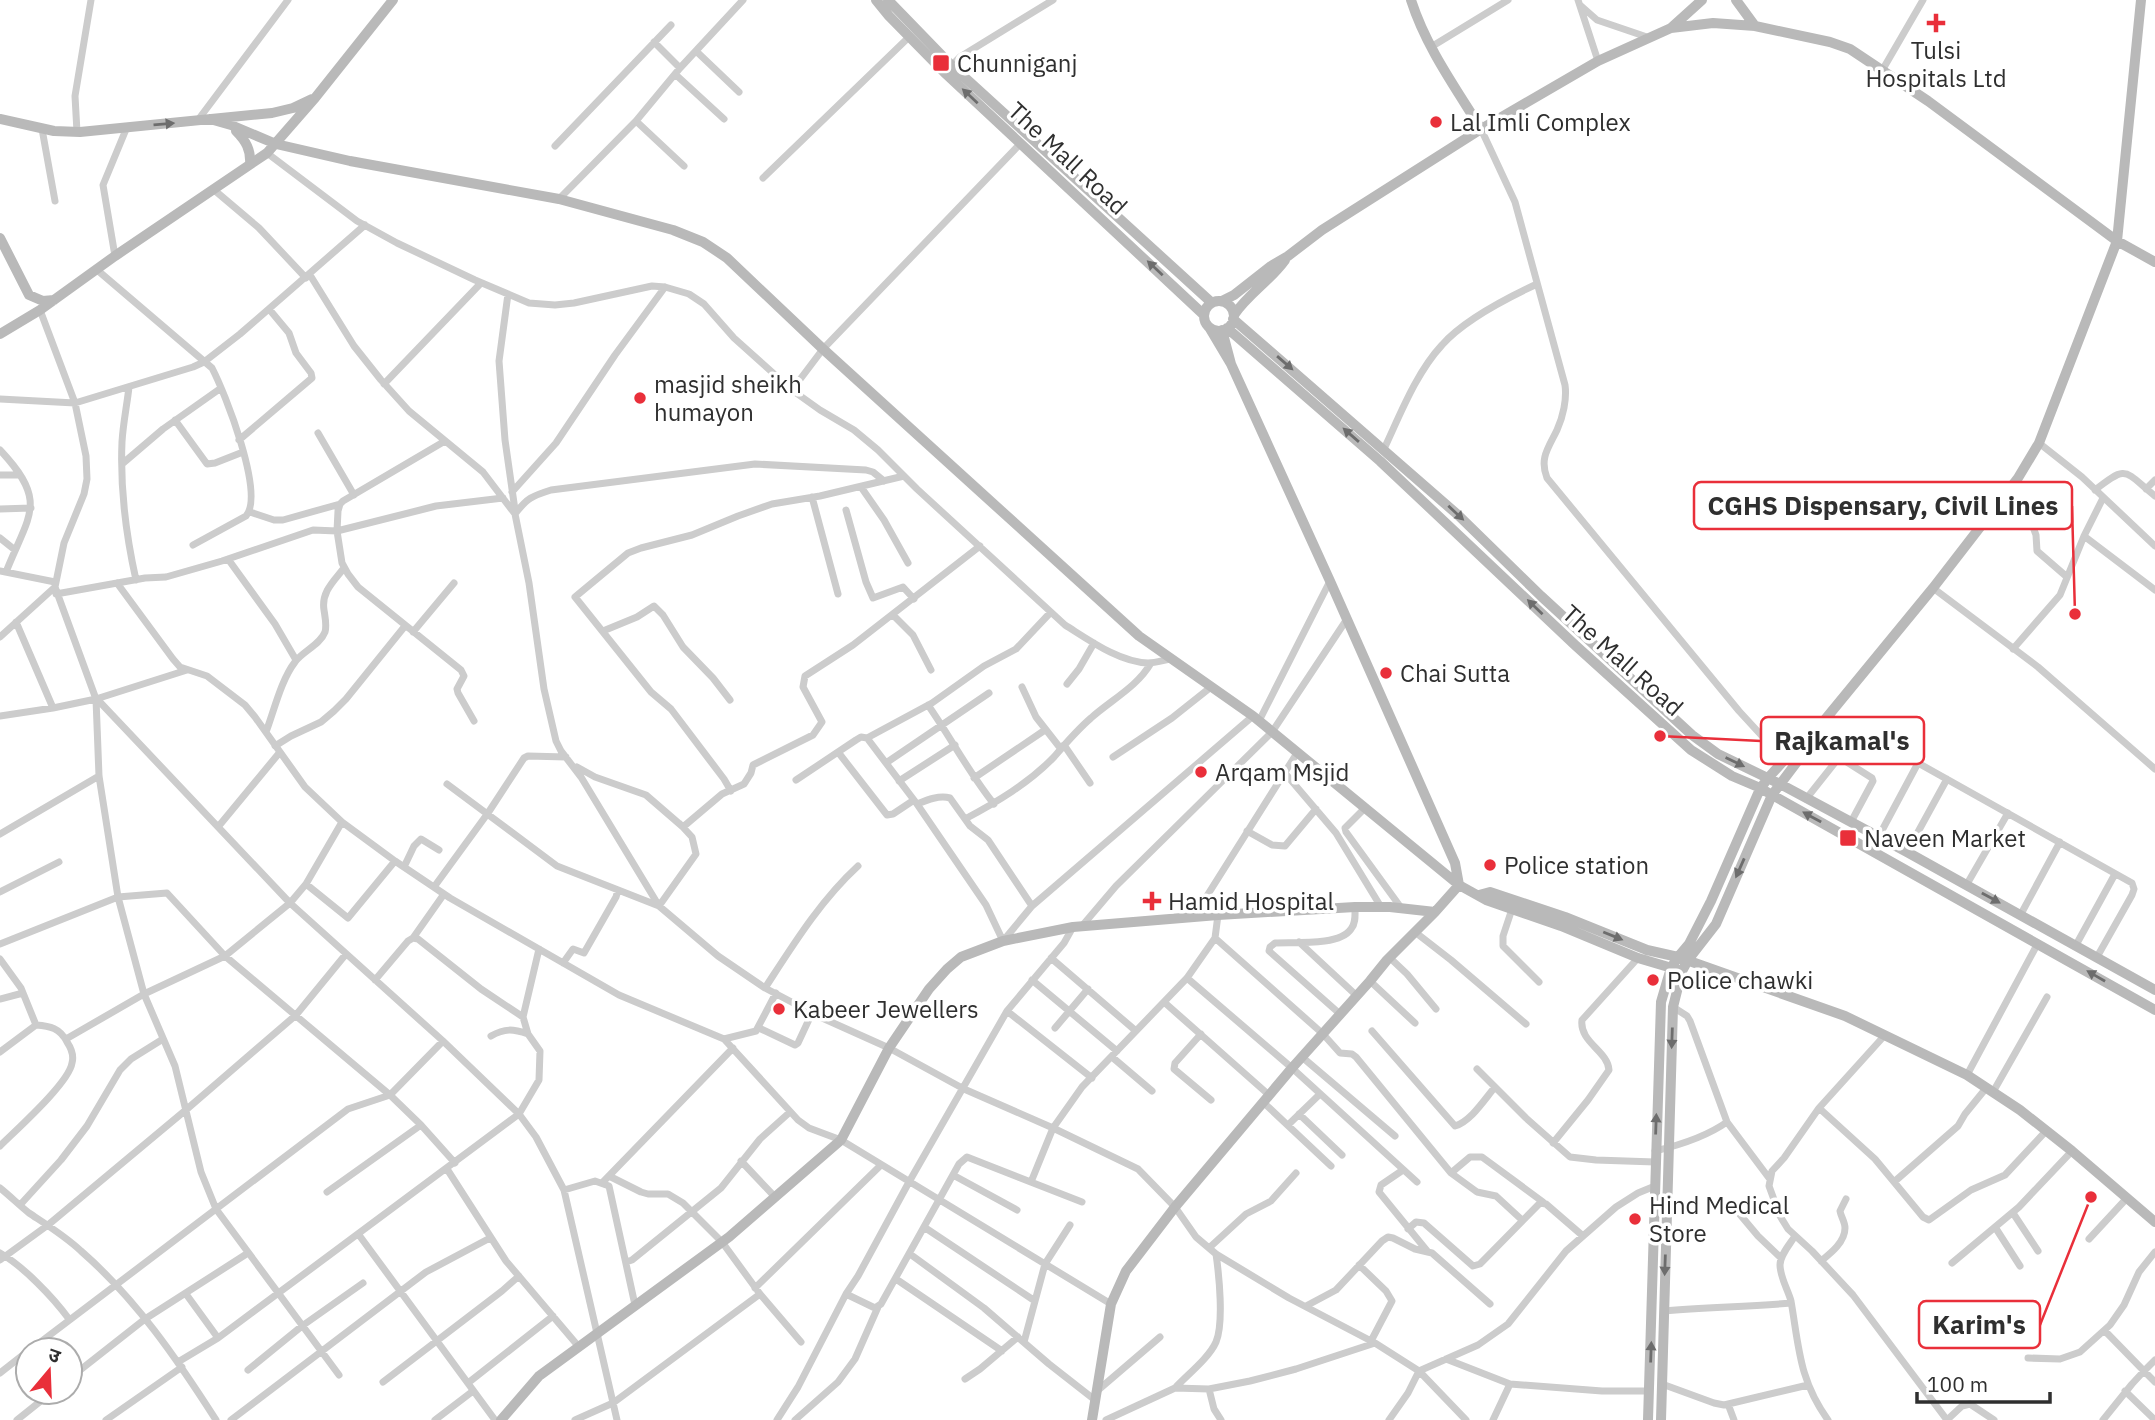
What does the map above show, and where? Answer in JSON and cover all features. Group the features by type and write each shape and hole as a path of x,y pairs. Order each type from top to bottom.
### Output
{"street":[{"path":"76,132 75,96 91,0"},
{"path":"198,120 288,0"},
{"path":"0,334 40,310 267,153 393,0"},
{"path":"559,199 636,121 743,0"},
{"name":"The Mall Road","path":"876,0 909,37 1217,302"},
{"name":"The Mall Road","path":"888,0 948,69 1021,143 1204,315"},
{"path":"948,69 960,57 1054,0"},
{"path":"1411,0 1419,25 1481,129 1511,191 1566,393 1558,428 1545,452 1543,463 1548,478 1739,711 1784,760"},
{"path":"1431,47 1507,0"},
{"path":"1671,28 1702,0"},
{"path":"1736,0 1755,26"},
{"path":"1884,69 1923,0"},
{"path":"1648,1420 1661,1002 1671,968 1716,924 1772,795 1821,730 1826,719 2001,501 2039,443 2117,241 2140,0"},
{"path":"1579,3 1597,20 1647,37"},
{"path":"1579,3 1598,61"},
{"path":"1459,885 1455,863 1231,364 1209,327 1204,315 1205,310 1243,288 1322,230 1481,129 1598,61 1671,28 1713,23 1755,26 1830,41 1850,49 1884,69 2117,241 2155,262"},
{"path":"555,146 671,24"},
{"path":"763,178 909,37"},
{"path":"654,42 724,119"},
{"path":"696,51 739,92"},
{"path":"0,119 42,129 76,132 272,113 293,108 315,97"},
{"path":"210,119 276,144 350,161 559,199 673,230 703,242 727,258 823,349 1139,636 1256,719 1459,885 1486,901 1561,926 1638,958 1682,971"},
{"path":"636,121 684,166"},
{"path":"231,125 244,139 250,153 250,164"},
{"path":"115,256 103,186 127,127"},
{"path":"42,129 55,201"},
{"path":"792,390 823,349 1021,143"},
{"path":"267,153 313,189 397,243 529,303 555,305 591,301 652,286 689,294 704,304 734,338 792,390 854,430 878,450 1065,625 1121,656 1151,663 1171,659"},
{"path":"213,189 258,228 323,292 354,346 384,384 409,411 483,472 515,514"},
{"path":"0,400 75,403 204,362 270,309 366,225"},
{"path":"0,238 29,295 24,320"},
{"path":"1231,364 1225,329 1251,294 1277,271 1288,256"},
{"path":"96,269 212,368 250,471 253,496 250,512"},
{"path":"384,384 481,283"},
{"path":"1378,448 1441,345 1500,301 1536,284"},
{"path":"512,492 556,443 665,287"},
{"path":"29,295 43,301 54,300"},
{"path":"508,295 499,361 504,428 515,514 529,583 544,689 556,741 659,906 718,956 765,988 889,1048 964,1089 1138,1168 1175,1207 1196,1237 1216,1254 1373,1342 1419,1371 1466,1420"},
{"path":"1217,302 1230,306 1234,317"},
{"path":"239,440 312,378 296,353 289,333 270,309"},
{"path":"40,310 75,403 86,456 87,479 79,511 64,543 55,587 96,698 99,776 118,897 144,994 175,1066 201,1171 216,1209 339,1375"},
{"name":"The Mall Road","path":"1234,317 1378,448 1473,529 1692,735 1718,754 1879,836 2155,990"},
{"path":"1209,327 1225,329"},
{"name":"The Mall Road","path":"1225,329 1378,448 1464,539 1565,636 1691,750 1732,776 1772,795 2155,1010"},
{"path":"129,387 122,464 127,537 136,580"},
{"path":"122,464 221,388"},
{"path":"176,420 207,464 215,464 243,452"},
{"path":"318,433 354,495"},
{"path":"192,545 250,512 274,520 283,520 340,504 445,440"},
{"path":"2039,443 2155,546"},
{"path":"0,450 29,489 31,508 28,522 3,571 55,587 166,577 308,531 337,531 436,506 503,498"},
{"path":"515,514 533,495 551,490 755,464 866,470 884,481"},
{"path":"2095,490 2119,472 2130,475 2155,496"},
{"path":"0,475 20,475"},
{"path":"731,791 671,709 652,692 575,597 628,553 651,544 692,535 772,504 904,476"},
{"path":"2146,489 2155,480"},
{"path":"861,487 884,520 908,563"},
{"path":"812,497 838,594"},
{"path":"2013,649 2056,601 2103,498"},
{"path":"2001,501 2033,527 2037,551 2067,577"},
{"path":"340,504 337,531 344,568 358,587 463,673 463,680 457,689 474,721"},
{"path":"0,509 31,508"},
{"path":"846,510 873,598 903,587 914,599"},
{"path":"1464,539 1473,529"},
{"path":"2084,536 2155,590"},
{"path":"0,538 15,550"},
{"path":"680,824 683,827 722,794 744,784 751,773 752,765 813,735 822,722 803,687 806,676 853,645 981,546"},
{"path":"228,559 275,624 296,660"},
{"path":"266,732 289,671 296,660 325,633 325,595 344,568"},
{"path":"1003,941 1032,906 1256,719 1330,581"},
{"path":"117,583 180,667 207,676 245,705 305,788 342,822 395,861 444,894 619,995 724,1039 790,1112 809,1128 841,1140 1111,1304"},
{"path":"413,632 454,583"},
{"path":"0,637 55,587"},
{"path":"1933,588 2038,667 2155,769"},
{"path":"603,631 654,606 663,615 683,647 730,700"},
{"path":"796,780 861,737 867,738 928,705 984,666 1016,649 1050,613"},
{"path":"893,615 913,635 931,670"},
{"path":"777,1420 1007,1012 1077,927 1272,732 1347,619"},
{"path":"16,622 52,708"},
{"path":"218,827 278,749 291,736 321,722 334,711 405,626"},
{"path":"1068,684 1094,643"},
{"path":"965,819 994,804 1037,772 1093,716 1142,677 1151,663"},
{"path":"0,716 96,698 187,670"},
{"path":"1022,687 1045,730 1090,783"},
{"path":"1113,757 1172,718 1211,687"},
{"path":"1633,698 1642,689"},
{"path":"886,763 989,693"},
{"path":"96,698 290,903 443,1041 519,1114 536,1137 564,1190 617,1420"},
{"path":"928,705 974,778 994,804"},
{"path":"1661,1420 1673,1007 1683,958 1712,901 1760,789 1815,726 1826,719"},
{"path":"1826,719 1918,763 2132,883 2134,891 2097,957"},
{"path":"974,778 1045,730"},
{"path":"867,738 986,905 1003,941"},
{"path":"899,781 955,745"},
{"path":"838,752 887,815 890,816 915,802 947,796 973,829 988,840 1032,906"},
{"path":"1193,918 1297,753"},
{"path":"434,887 524,758 566,757"},
{"path":"1806,799 1837,760 1842,760 1873,781 1851,822"},
{"path":"1879,836 1918,763"},
{"path":"573,765 595,777 646,795 692,838 696,854 659,906"},
{"path":"1284,772 1336,833 1381,907"},
{"path":"0,834 99,776"},
{"path":"1907,852 1947,779"},
{"path":"447,785 557,866 659,906"},
{"path":"1247,831 1272,845 1284,846 1316,809"},
{"path":"1364,809 1345,828 1346,832 1402,909"},
{"path":"1967,884 2008,813"},
{"path":"66,1039 144,994 225,956 290,903 306,884 342,822"},
{"path":"404,867 414,846 421,839 439,850"},
{"path":"2021,914 2060,842"},
{"path":"306,884 348,918 395,861"},
{"path":"0,892 60,862"},
{"path":"765,988 813,917 858,866"},
{"path":"2076,945 2115,874"},
{"path":"1092,1420 1111,1304 1126,1271 1175,1207 1266,1098 1390,957 1459,885"},
{"path":"563,963 573,949 584,953 611,908 618,890"},
{"path":"1479,895 1490,892 1565,917 1647,950 1683,958 1845,1016 1885,1035 1990,1089 2071,1151 2155,1222"},
{"path":"0,944 118,897 167,893 225,956 390,1095 455,1163"},
{"path":"375,980 413,938 444,894"},
{"path":"502,1420 539,1376 722,1242 841,1140 889,1048 929,989 961,957 1003,941 1077,927 1355,907 1435,912"},
{"path":"1340,1014 1269,951 1275,943 1328,941 1339,938 1348,933 1354,924 1355,907"},
{"path":"1512,909 1503,936 1503,946 1539,982"},
{"path":"1031,1182 1053,1128 1082,1087 1187,978 1215,938 1218,915"},
{"path":"1415,932 1526,1024"},
{"path":"413,938 418,939 481,989 523,1017"},
{"path":"1215,938 1323,1034 1340,1053 1356,1057 1451,1173 1477,1192 1496,1196 1522,1220"},
{"path":"1299,942 1357,996"},
{"path":"1967,1075 2038,943"},
{"path":"106,1420 519,1114 539,1080 540,1051 528,1034 523,1017 539,949"},
{"path":"69,1319 58,1304 2,1256 48,1225 296,1015 346,954"},
{"path":"1390,957 1436,1009"},
{"path":"1051,958 1136,1031"},
{"path":"1553,1143 1609,1070 1608,1062 1581,1028 1582,1020 1638,958"},
{"path":"0,959 23,993 36,1025"},
{"path":"1187,978 1292,1068 1417,1182"},
{"path":"1032,980 1070,1011 1152,1091"},
{"path":"1370,981 1415,1023"},
{"path":"1055,1028 1088,989"},
{"path":"0,999 23,993"},
{"path":"724,1039 751,1034 759,1028 776,993"},
{"path":"1894,1182 1958,1126 1965,1114 1990,1089 2047,997"},
{"path":"1164,1002 1201,1034 1266,1098 1287,1125 1331,1166"},
{"path":"1673,1007 1690,1021 1727,1122 1769,1178"},
{"path":"1007,1012 1092,1078"},
{"path":"759,1028 795,1045 812,1013"},
{"path":"0,1052 36,1025 51,1026 62,1033 72,1050 72,1064 65,1078 0,1146"},
{"path":"491,1036 511,1029 528,1034"},
{"path":"1371,1031 1455,1126 1466,1119 1495,1087"},
{"path":"1201,1034 1175,1063 1174,1069 1211,1100"},
{"path":"1885,1035 1819,1108 1772,1171 1769,1178 1770,1193 1788,1229 1853,1295 1947,1420 1962,1406 1970,1404 1994,1420"},
{"path":"20,1205 61,1160 87,1126 120,1070 131,1059 163,1039"},
{"path":"48,1336 348,1109 390,1095 443,1041"},
{"path":"602,1183 733,1048"},
{"path":"1302,1057 1395,1136"},
{"path":"1477,1069 1553,1143 1575,1159 1655,1157 1667,1148 1716,1130 1727,1122"},
{"path":"1287,1125 1320,1094"},
{"path":"1819,1108 1875,1159 1923,1217 1929,1220 1971,1190 2005,1175 2046,1131"},
{"path":"626,1262 632,1260 721,1188 760,1139 790,1112"},
{"path":"1299,1114 1342,1155"},
{"path":"327,1192 421,1125"},
{"path":"1952,1263 2012,1213 2071,1151"},
{"path":"795,1420 838,1382 855,1359 878,1307 938,1200 967,1157 1083,1202"},
{"path":"1451,1173 1470,1157 1482,1157 1543,1202 1583,1236"},
{"path":"741,1161 775,1197"},
{"path":"575,1420 613,1403 758,1291 881,1164"},
{"path":"447,1169 490,1238 579,1347"},
{"path":"1403,1170 1381,1185 1379,1192 1428,1252"},
{"path":"1209,1248 1246,1214 1267,1204 1296,1173"},
{"path":"953,1175 1017,1210"},
{"path":"609,1176 648,1194 673,1195 693,1212 722,1242 758,1291 801,1342"},
{"path":"564,1190 587,1183 609,1186 635,1305"},
{"path":"1388,1420 1408,1393 1419,1371 1478,1345 1508,1324 1566,1251 1616,1207 1655,1186"},
{"path":"0,1188 80,1250 115,1283 180,1365 216,1420"},
{"path":"2089,1239 2127,1198"},
{"path":"1821,1261 1837,1247 1843,1234 1845,1228 1840,1211 1846,1199"},
{"path":"1408,1229 1416,1222 1424,1223 1473,1266 1480,1264 1543,1202"},
{"path":"1737,1211 1781,1258"},
{"path":"2012,1213 2038,1251"},
{"path":"965,1379 1021,1339 1045,1264 1070,1225"},
{"path":"924,1227 1035,1301"},
{"path":"1995,1227 2020,1266"},
{"path":"359,1235 495,1420"},
{"path":"1795,1236 1781,1258 1780,1269 1791,1303 1799,1358 1808,1385 1828,1420"},
{"path":"1306,1306 1336,1290 1388,1237 1437,1257 1490,1304"},
{"path":"232,1420 426,1272 490,1238"},
{"path":"2028,1358 2060,1359 2075,1355 2105,1331 2124,1305 2139,1272 2155,1252"},
{"path":"84,1367 145,1319 248,1253"},
{"path":"910,1254 1096,1396"},
{"path":"1106,1420 1175,1388 1216,1342 1219,1329 1220,1279 1216,1254"},
{"path":"1175,1388 1209,1390 1296,1369 1373,1342 1392,1301 1359,1265"},
{"path":"383,1382 502,1292 519,1276"},
{"path":"896,1279 1002,1351"},
{"path":"248,1370 302,1326 363,1283"},
{"path":"186,1294 218,1338"},
{"path":"846,1294 869,1307 878,1307"},
{"path":"1664,1311 1791,1303"},
{"path":"435,1420 553,1316"},
{"path":"2105,1331 2155,1382"},
{"path":"1096,1396 1160,1337"},
{"path":"1446,1359 1510,1384 1602,1391 1649,1391"},
{"path":"2104,1420 2125,1391 2155,1360"},
{"path":"0,1373 14,1362"},
{"path":"1493,1420 1510,1384"},
{"path":"1662,1384 1714,1404 1728,1404 1808,1385"},
{"path":"1209,1390 1212,1404 1221,1420"},
{"path":"2125,1391 2155,1420"},
{"path":"1728,1404 1734,1420"},
{"path":"17,1420 34,1406"},
{"path":"241,1412 247,1420"}],"place":[{"name":"Tulsi Hospitals Ltd","path":"1936,23"},
{"name":"Chunniganj","path":"941,63"},
{"name":"Lal Imli Complex","path":"1436,122"},
{"name":"masjid sheikh humayon","path":"640,398"},
{"name":"CGHS Dispensary, Civil Lines","path":"2075,614"},
{"name":"Chai Sutta","path":"1386,673"},
{"name":"Rajkamal's","path":"1660,736"},
{"name":"Arqam Msjid","path":"1201,772"},
{"name":"Naveen Market","path":"1848,838"},
{"name":"Police station","path":"1490,865"},
{"name":"Hamid Hospital","path":"1152,901"},
{"name":"Police chawki","path":"1653,980"},
{"name":"Kabeer Jewellers","path":"779,1009"},
{"name":"Karim's","path":"2091,1197"},
{"name":"Hind Medical Store","path":"1635,1219"}]}
